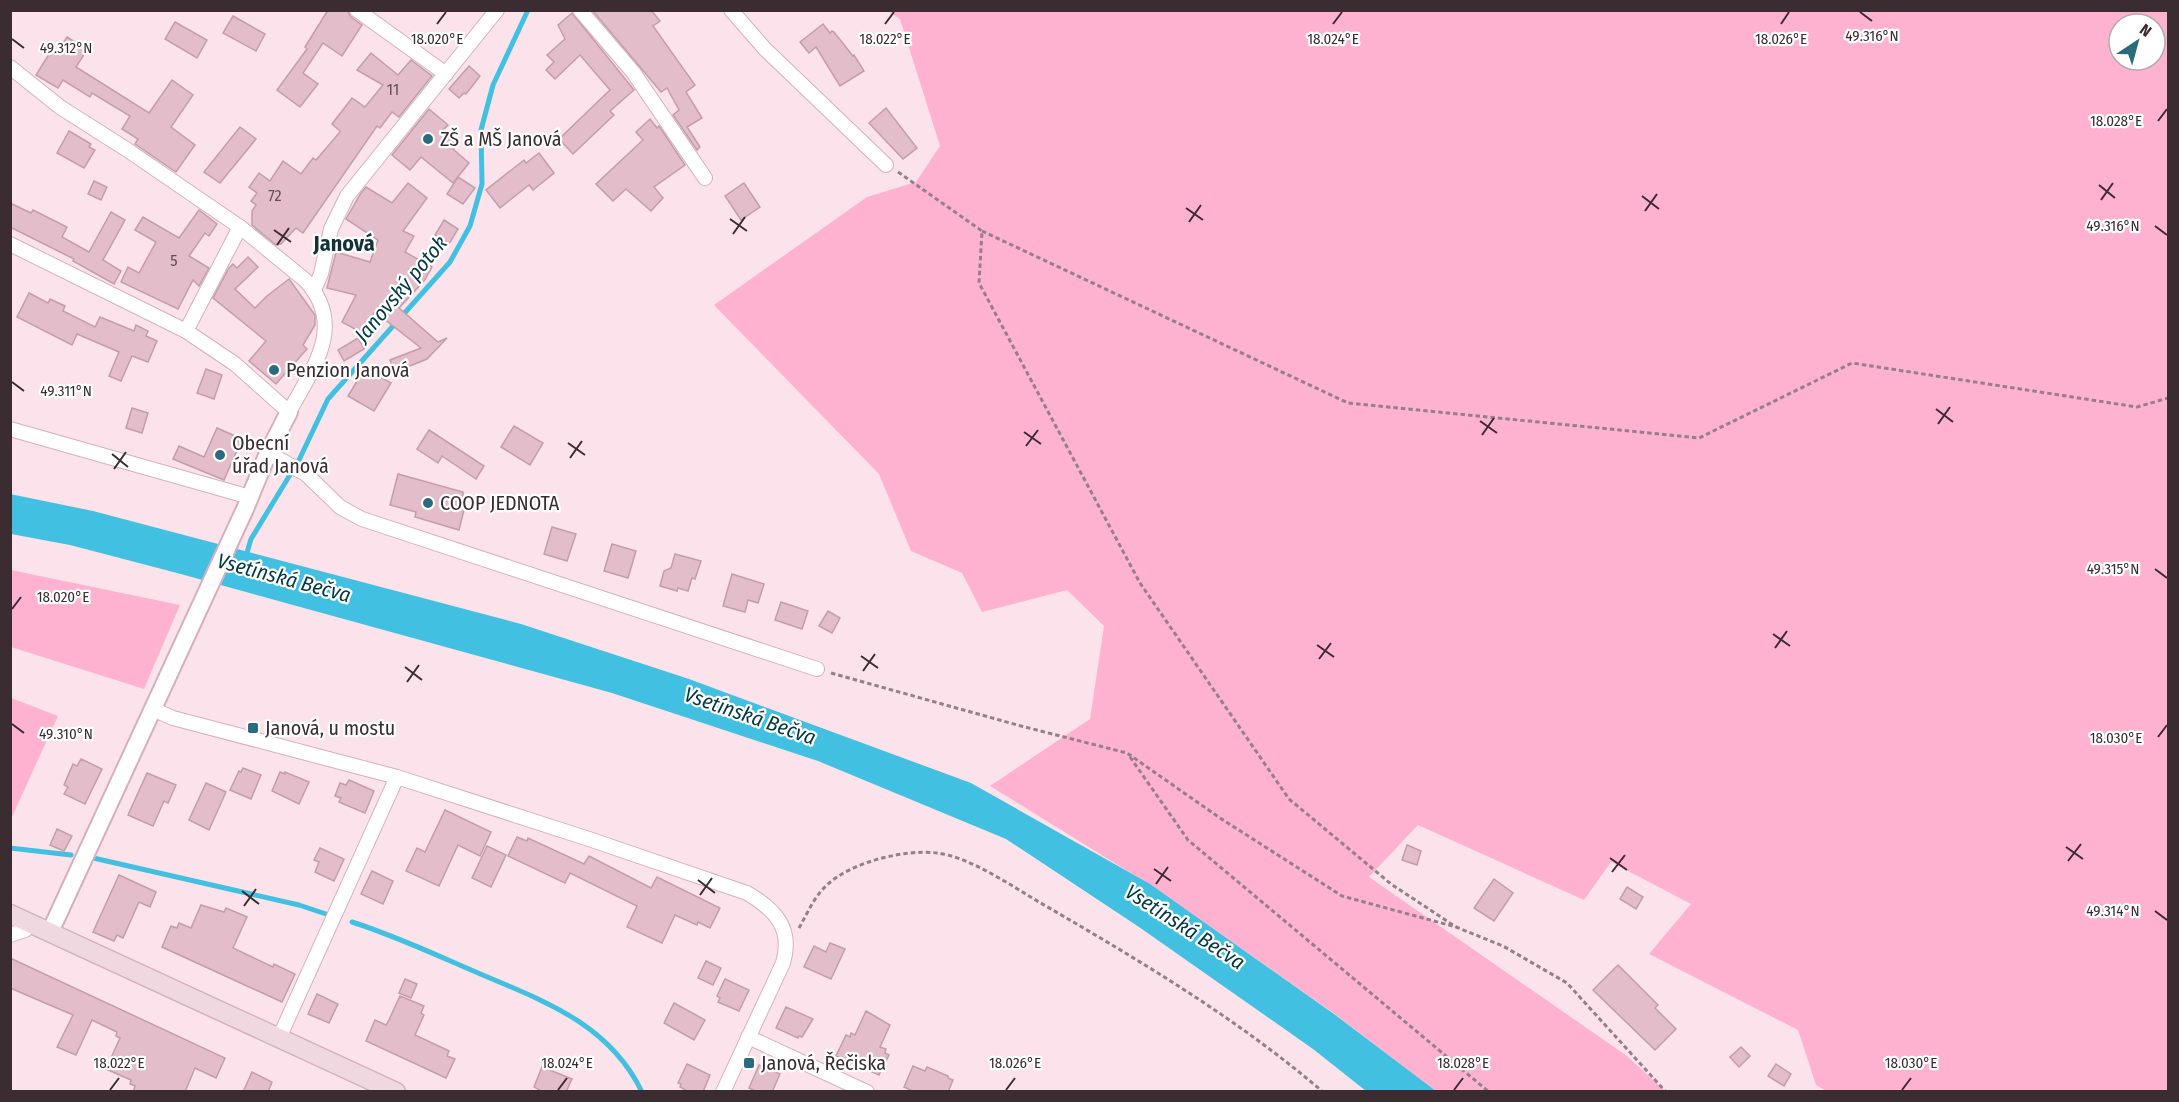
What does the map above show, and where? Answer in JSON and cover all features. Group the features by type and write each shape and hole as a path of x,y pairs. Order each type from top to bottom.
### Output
{"main road":[{"path":"10,914 396,1092"}],"street":[{"path":"357,10 446,74"},
{"path":"314,290 321,274 331,229 346,196 497,10"},
{"path":"580,10 633,72 705,178"},
{"path":"731,10 765,49 886,165"},
{"path":"10,67 60,107 126,149 240,227 275,254 314,290 325,312 326,333 316,361 268,453 248,503 50,932"},
{"path":"186,331 240,227"},
{"path":"10,244 186,331 235,364 289,412"},
{"path":"10,429 248,503"},
{"path":"268,453 306,474 340,507 362,519 817,669"},
{"path":"155,703 173,718 396,777 589,839 747,893 759,901 776,918 787,939 783,963 723,1092"},
{"path":"279,1038 396,777"},
{"path":"10,935 25,930 32,924"},
{"path":"748,1037 867,1092"}],"path":[{"path":"886,165 982,231 1348,403 1699,438 1852,363 2137,407 2169,398"},
{"path":"982,231 979,283 1147,593 1289,799 1391,884 1456,927"},
{"path":"817,669 1127,753 1220,818 1342,896 1456,927 1503,946 1567,983 1666,1092"},
{"path":"1127,753 1188,840 1488,1092"},
{"path":"787,939 799,928 826,886 840,875 871,862 895,856 925,853 948,855 1005,882 1147,967 1267,1047 1323,1092"}],"shaded area":[{"path":"888,11 2168,11 2168,1091 1826,1091 1816,1085 1798,1030 1649,954 1691,904 1611,862 1584,900 1418,825 1369,877 1627,1056 1665,1091 1436,1091 1332,1012 1158,890 990,786 1090,719 1104,626 1067,590 982,612 962,573 911,551 879,474 714,305 867,197 916,182 940,146 900,19"},
{"path":"11,570 180,605 144,689 11,647"},
{"path":"10,698 58,716 11,819"}],"water":[{"name":"Vsetínská Bečva","path":"10,494 93,511 521,624 689,679 971,783 1150,884 1334,1014 1436,1091 1366,1091 1313,1049 1139,927 1006,839 818,761 612,693 177,573 70,545 11,534"}],"building":[{"path":"328,10 347,10 351,17 362,25 342,56 323,43 303,73 318,84 300,107 277,90 307,49 305,47"},
{"path":"592,10 651,10 660,21 653,26 695,85 686,92 702,118 687,127 700,147 697,150 673,115 679,110 667,88 661,92"},
{"path":"572,13 634,90 610,111 614,115 573,154 559,139 610,90 580,55 555,79 546,70 554,62 547,55 565,39 558,25"},
{"path":"233,16 265,34 256,51 223,33"},
{"path":"175,22 207,40 197,58 165,39"},
{"path":"823,24 830,33 834,32 854,55 864,71 840,86 816,47 809,53 800,42"},
{"path":"67,37 87,50 76,67 149,113 172,80 193,95 171,127 195,145 176,172 135,144 138,139 122,129 130,116 92,93 90,97 63,80 58,88 36,75 51,51 56,54"},
{"path":"371,53 398,75 411,60 432,76 399,117 392,112 380,128 377,126 303,233 296,228 281,244 276,245 252,225 252,211 256,205 251,201 257,193 249,187 259,173 270,181 283,161 301,174 313,158 316,160 340,132 332,124 352,98 365,107 383,85 357,70"},
{"path":"469,66 480,76 466,94 464,93 459,98 449,89"},
{"path":"886,108 917,148 903,159 869,123"},
{"name":"ZŠ a MŠ Janová","path":"429,109 448,125 441,132 457,145 453,149 469,163 453,183 421,157 410,170 392,155"},
{"path":"650,119 657,128 659,126 685,165 654,187 663,198 651,211 626,189 613,201 596,184 643,140 636,132"},
{"path":"240,127 256,139 220,183 204,172"},
{"path":"69,131 91,144 89,147 95,150 84,168 57,153"},
{"path":"539,153 554,173 533,190 529,185 500,208 486,190 524,160 526,163"},
{"path":"458,177 475,188 463,204 447,194"},
{"path":"94,181 107,187 101,200 88,194"},
{"path":"408,183 427,198 403,231 414,236 405,252 432,267 424,281 399,308 438,342 447,338 427,359 395,372 390,360 421,348 375,312 364,334 342,322 356,295 327,288 336,252 370,262 378,240 346,219 361,193 366,187 392,203"},
{"path":"744,183 760,207 741,220 725,196"},
{"path":"10,203 31,213 33,210 67,227 62,237 89,252 111,212 125,220 103,260 121,271 114,284 73,261 74,259 10,227"},
{"path":"199,210 217,224 209,236 205,233 189,256 209,268 199,286 193,280 178,309 121,282 128,267 139,273 156,242 135,230 143,217 179,238"},
{"path":"444,220 458,229 449,244 435,235"},
{"path":"248,257 258,267 235,289 255,308 289,279 315,315 315,325 303,345 307,349 276,384 249,361 266,341 213,298 229,268 233,264 237,268"},
{"path":"29,293 48,303 50,299 65,306 63,311 95,327 100,317 134,331 136,325 148,331 146,336 157,341 148,362 132,356 121,381 109,376 119,352 77,334 72,345 17,317"},
{"path":"358,338 364,349 344,361 338,350"},
{"path":"365,368 391,383 374,411 348,396"},
{"path":"206,369 222,375 214,399 197,393"},
{"path":"132,408 148,413 142,433 126,428"},
{"path":"514,426 543,443 530,465 501,447"},
{"name":"Obecní úřad Janová","path":"217,428 242,439 224,480 173,459 179,446 204,457"},
{"path":"429,430 484,466 476,479 442,456 438,463 417,449"},
{"name":"COOP JEDNOTA","path":"398,474 463,492 463,497 467,498 459,530 415,517 416,512 390,505"},
{"path":"552,527 576,534 567,561 544,554"},
{"path":"612,544 636,551 628,578 604,571"},
{"path":"675,554 701,561 688,591 678,588 677,591 660,586 664,571 671,568"},
{"path":"732,574 764,584 758,603 748,600 745,612 723,606"},
{"path":"781,602 808,611 802,629 775,620"},
{"path":"828,611 840,618 832,633 819,626"},
{"path":"81,759 102,769 85,804 64,794 68,787 64,785 73,764 77,766"},
{"path":"243,768 261,775 251,799 230,790 239,771 241,772"},
{"path":"280,772 309,782 299,804 272,791"},
{"path":"147,773 176,785 168,803 164,801 153,826 128,815"},
{"path":"349,780 374,791 365,813 339,802 341,798 335,796 340,783 346,785"},
{"path":"206,783 226,792 209,830 189,820"},
{"path":"445,810 491,832 480,856 458,845 439,886 406,871 417,848 425,852"},
{"path":"57,829 72,836 64,851 50,845"},
{"path":"517,837 527,841 528,838 584,864 589,856 651,888 657,877 720,908 710,928 675,915 662,943 627,927 637,906 570,873 565,883 508,856"},
{"path":"1407,845 1421,851 1417,865 1402,860"},
{"path":"487,846 506,855 491,887 472,878"},
{"path":"320,848 344,859 334,881 315,872 319,862 314,860"},
{"path":"372,871 393,881 383,904 361,894"},
{"path":"119,875 156,892 150,907 139,902 123,938 117,935 114,941 93,932"},
{"path":"1494,879 1513,893 1494,921 1474,908"},
{"path":"1627,887 1643,897 1636,909 1620,899"},
{"path":"201,905 224,912 226,908 247,917 233,948 273,967 274,964 295,974 282,1002 162,947 171,926 177,928 179,923 191,928"},
{"path":"830,943 845,949 831,979 804,967 814,946 826,952"},
{"path":"10,958 225,1058 216,1078 195,1068 185,1092 133,1092 135,1086 130,1084 131,1080 106,1069 120,1038 116,1036 117,1032 92,1020 76,1055 57,1047 73,1015 10,988"},
{"path":"706,961 721,968 713,985 698,978"},
{"path":"1618,965 1658,1005 1655,1008 1676,1029 1655,1050 1593,990"},
{"path":"405,979 417,984 411,998 399,993"},
{"path":"725,979 749,990 739,1011 718,1002 720,998 717,996"},
{"path":"317,994 338,1004 329,1023 308,1014"},
{"path":"400,996 424,1006 421,1013 424,1015 415,1035 449,1051 447,1056 455,1059 446,1078 366,1041 375,1020 386,1025"},
{"path":"674,1003 705,1020 694,1040 664,1023"},
{"path":"786,1007 813,1019 802,1037 798,1038 776,1028"},
{"path":"866,1011 890,1025 880,1047 886,1049 885,1053 889,1055 879,1075 836,1056 846,1035 850,1037 851,1033 855,1035"},
{"path":"1741,1047 1750,1056 1739,1067 1730,1057"},
{"path":"687,1064 710,1075 703,1092 689,1092 680,1087 681,1084 678,1083"},
{"path":"1776,1064 1791,1074 1784,1086 1768,1076"},
{"path":"759,1065 780,1074 772,1092 758,1092 749,1088"},
{"path":"913,1066 925,1071 927,1067 948,1076 953,1080 948,1092 915,1092 904,1087"},
{"path":"542,1067 572,1079 566,1092 543,1092 534,1087"},
{"path":"252,1072 272,1082 268,1092 243,1092"}],"waterway":[{"name":"Janovský potok","path":"246,556 251,539 299,460 328,399 450,262 470,226 482,184 481,130 493,85 528,10"},
{"path":"10,848 71,855"},
{"path":"89,857 299,905 326,914"},
{"path":"352,922 521,991 569,1015 610,1047 628,1068 642,1092"}],"place":[{"name":"ZŠ a MŠ Janová","path":"428,139"},
{"name":"Penzion Janová","path":"274,370"},
{"name":"Obecní úřad Janová","path":"220,455"},
{"name":"COOP JEDNOTA","path":"428,503"},
{"name":"Janová, u mostu","path":"253,728"},
{"name":"Janová, Řečiska","path":"749,1063"}],"district":[{"name":"Janová","path":"344,243"}]}
